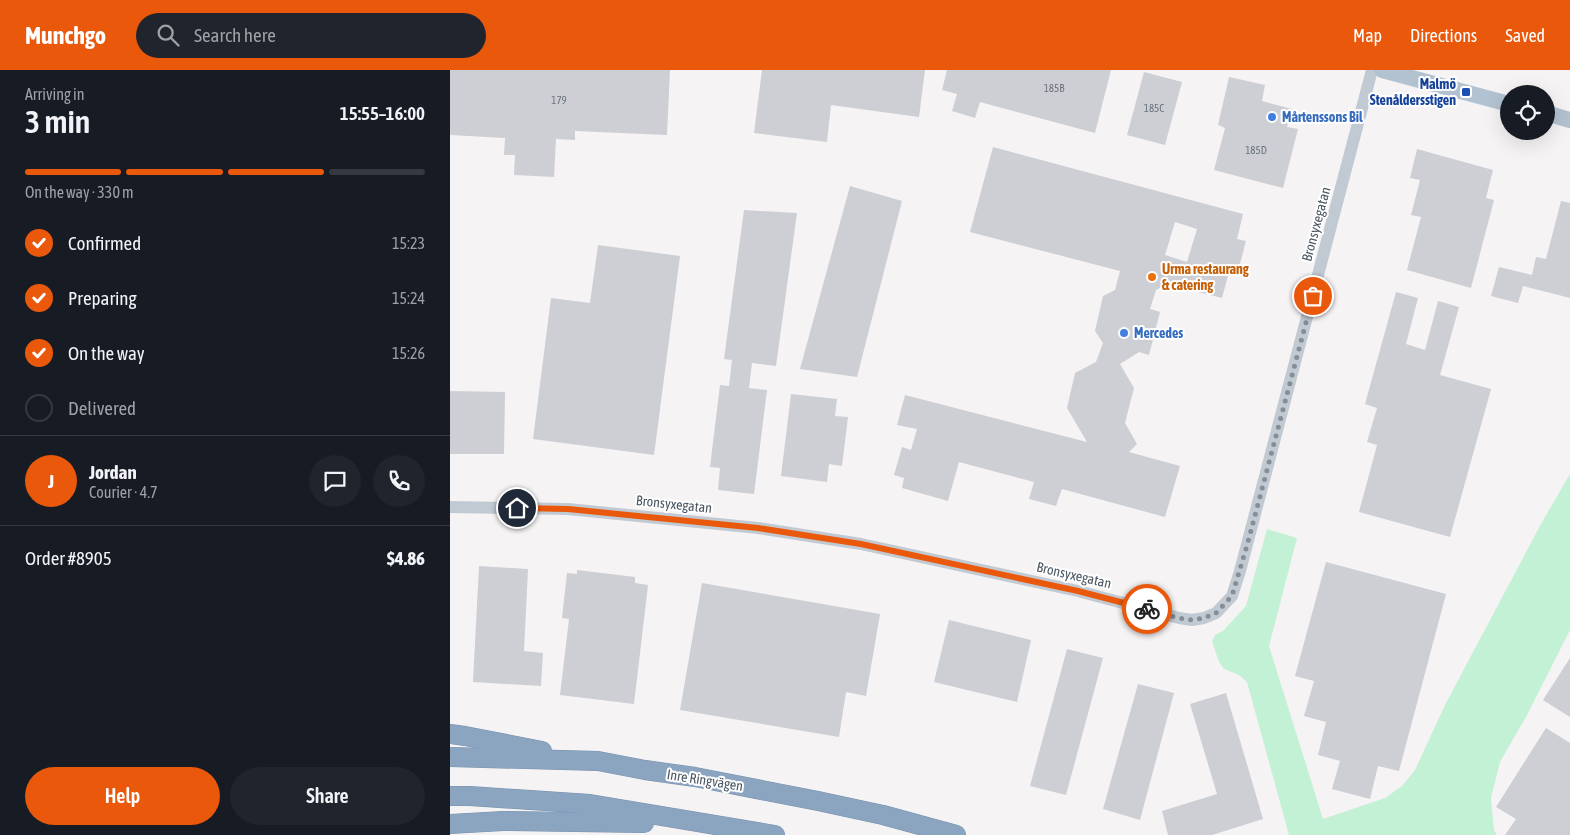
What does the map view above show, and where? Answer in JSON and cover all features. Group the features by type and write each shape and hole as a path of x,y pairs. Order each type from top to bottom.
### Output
{"highway":[{"path":"450,734 598,761"},
{"name":"Inre Ringvägen","path":"450,757 598,761 801,797 883,815 956,835"},
{"path":"450,796 590,804 775,835"},
{"path":"450,824 552,821 709,824"}],"main road":[{"path":"1382,70 1500,102"},
{"path":"1555,116 1570,120"}],"street":[{"name":"Bronsyxegatan","path":"450,507 568,509 758,528 861,544 1078,591 1178,618 1192,620 1216,613 1232,596 1240,571 1372,70"}],"green space":[{"path":"1570,474 1570,630 1527,715 1500,762 1491,798 1494,830 1497,835 1289,835 1247,682 1239,675 1224,669 1219,662 1212,641 1215,635 1223,631 1246,606 1267,529 1297,538 1269,646 1323,819 1385,798 1402,786 1415,770 1445,705 1541,524"}],"building":[{"path":"450,70 670,70 667,135 575,131 575,140 556,139 554,177 514,175 515,155 504,155 505,138 450,135"},
{"path":"762,70 925,70 919,117 831,105 827,142 754,133"},
{"path":"947,70 1111,70 1095,133 980,102 975,118 952,111 957,94 942,90"},
{"path":"1144,72 1182,82 1165,145 1127,135"},
{"path":"1229,77 1265,85 1262,101 1292,109 1287,127 1298,129 1283,188 1214,170 1225,128 1218,125"},
{"path":"993,147 1243,214 1237,239 1246,241 1237,275 1229,272 1222,298 1167,284 1156,290 1150,309 1160,312 1149,355 1139,352 1120,364 1134,388 1125,423 1137,444 1129,452 1180,466 1165,517 1062,489 1056,506 1029,499 1034,482 959,462 948,501 902,488 904,478 894,475 902,447 911,450 917,429 897,425 905,395 1087,442 1067,408 1075,373 1096,362 1103,343 1095,331 1103,296 1115,290 1120,271 970,232","holes":["1175,222 1197,229 1187,262 1165,255"]},
{"path":"1417,149 1493,170 1486,198 1494,200 1471,288 1407,270 1421,217 1411,215 1420,180 1410,178"},
{"path":"850,186 902,201 857,377 800,369"},
{"path":"1561,201 1570,203 1570,298 1523,286 1518,303 1491,296 1499,267 1532,275 1536,257 1546,259"},
{"path":"744,210 797,213 776,366 752,363 749,388 767,390 754,494 718,490 720,468 710,467 720,385 729,386 732,360 724,359"},
{"path":"598,245 680,256 654,455 533,439 551,298 590,303"},
{"path":"1396,292 1418,298 1406,344 1425,350 1438,301 1459,307 1440,375 1491,389 1450,537 1359,512 1377,445 1367,442 1377,408 1365,404"},
{"path":"450,391 505,392 504,454 450,454"},
{"path":"791,394 837,399 835,416 848,417 842,466 829,464 827,482 781,476"},
{"path":"1326,562 1446,594 1399,771 1378,766 1370,799 1332,789 1340,761 1318,755 1326,722 1304,716 1314,681 1295,676"},
{"path":"479,566 528,569 524,651 543,653 541,686 473,682"},
{"path":"577,570 635,577 635,583 648,585 634,704 560,695 569,619 562,618 567,573 577,574"},
{"path":"702,583 880,614 866,696 846,692 839,737 680,710"},
{"path":"949,620 1031,640 1017,702 934,682"},
{"path":"1067,649 1103,658 1066,795 1030,786"},
{"path":"1570,658 1570,717 1543,700"},
{"path":"1138,684 1174,693 1140,820 1103,809"},
{"path":"1226,693 1263,819 1212,835 1168,835 1162,811 1217,794 1190,704"},
{"path":"1546,728 1570,743 1570,835 1505,835 1516,819 1496,807"}],"way so far":[{"path":"1147,609 1192,620 1216,613 1232,596 1313,296"}],"place":[{"name":"Malmö Stenåldersstigen","path":"1466,92"},
{"name":"Mårtenssons Bil","path":"1272,117"},
{"name":"Urma restaurang & catering","path":"1152,277"},
{"name":"Mercedes","path":"1124,333"}],"route":[{"path":"517,508 568,509 758,528 861,544 1078,591 1147,609"}]}
